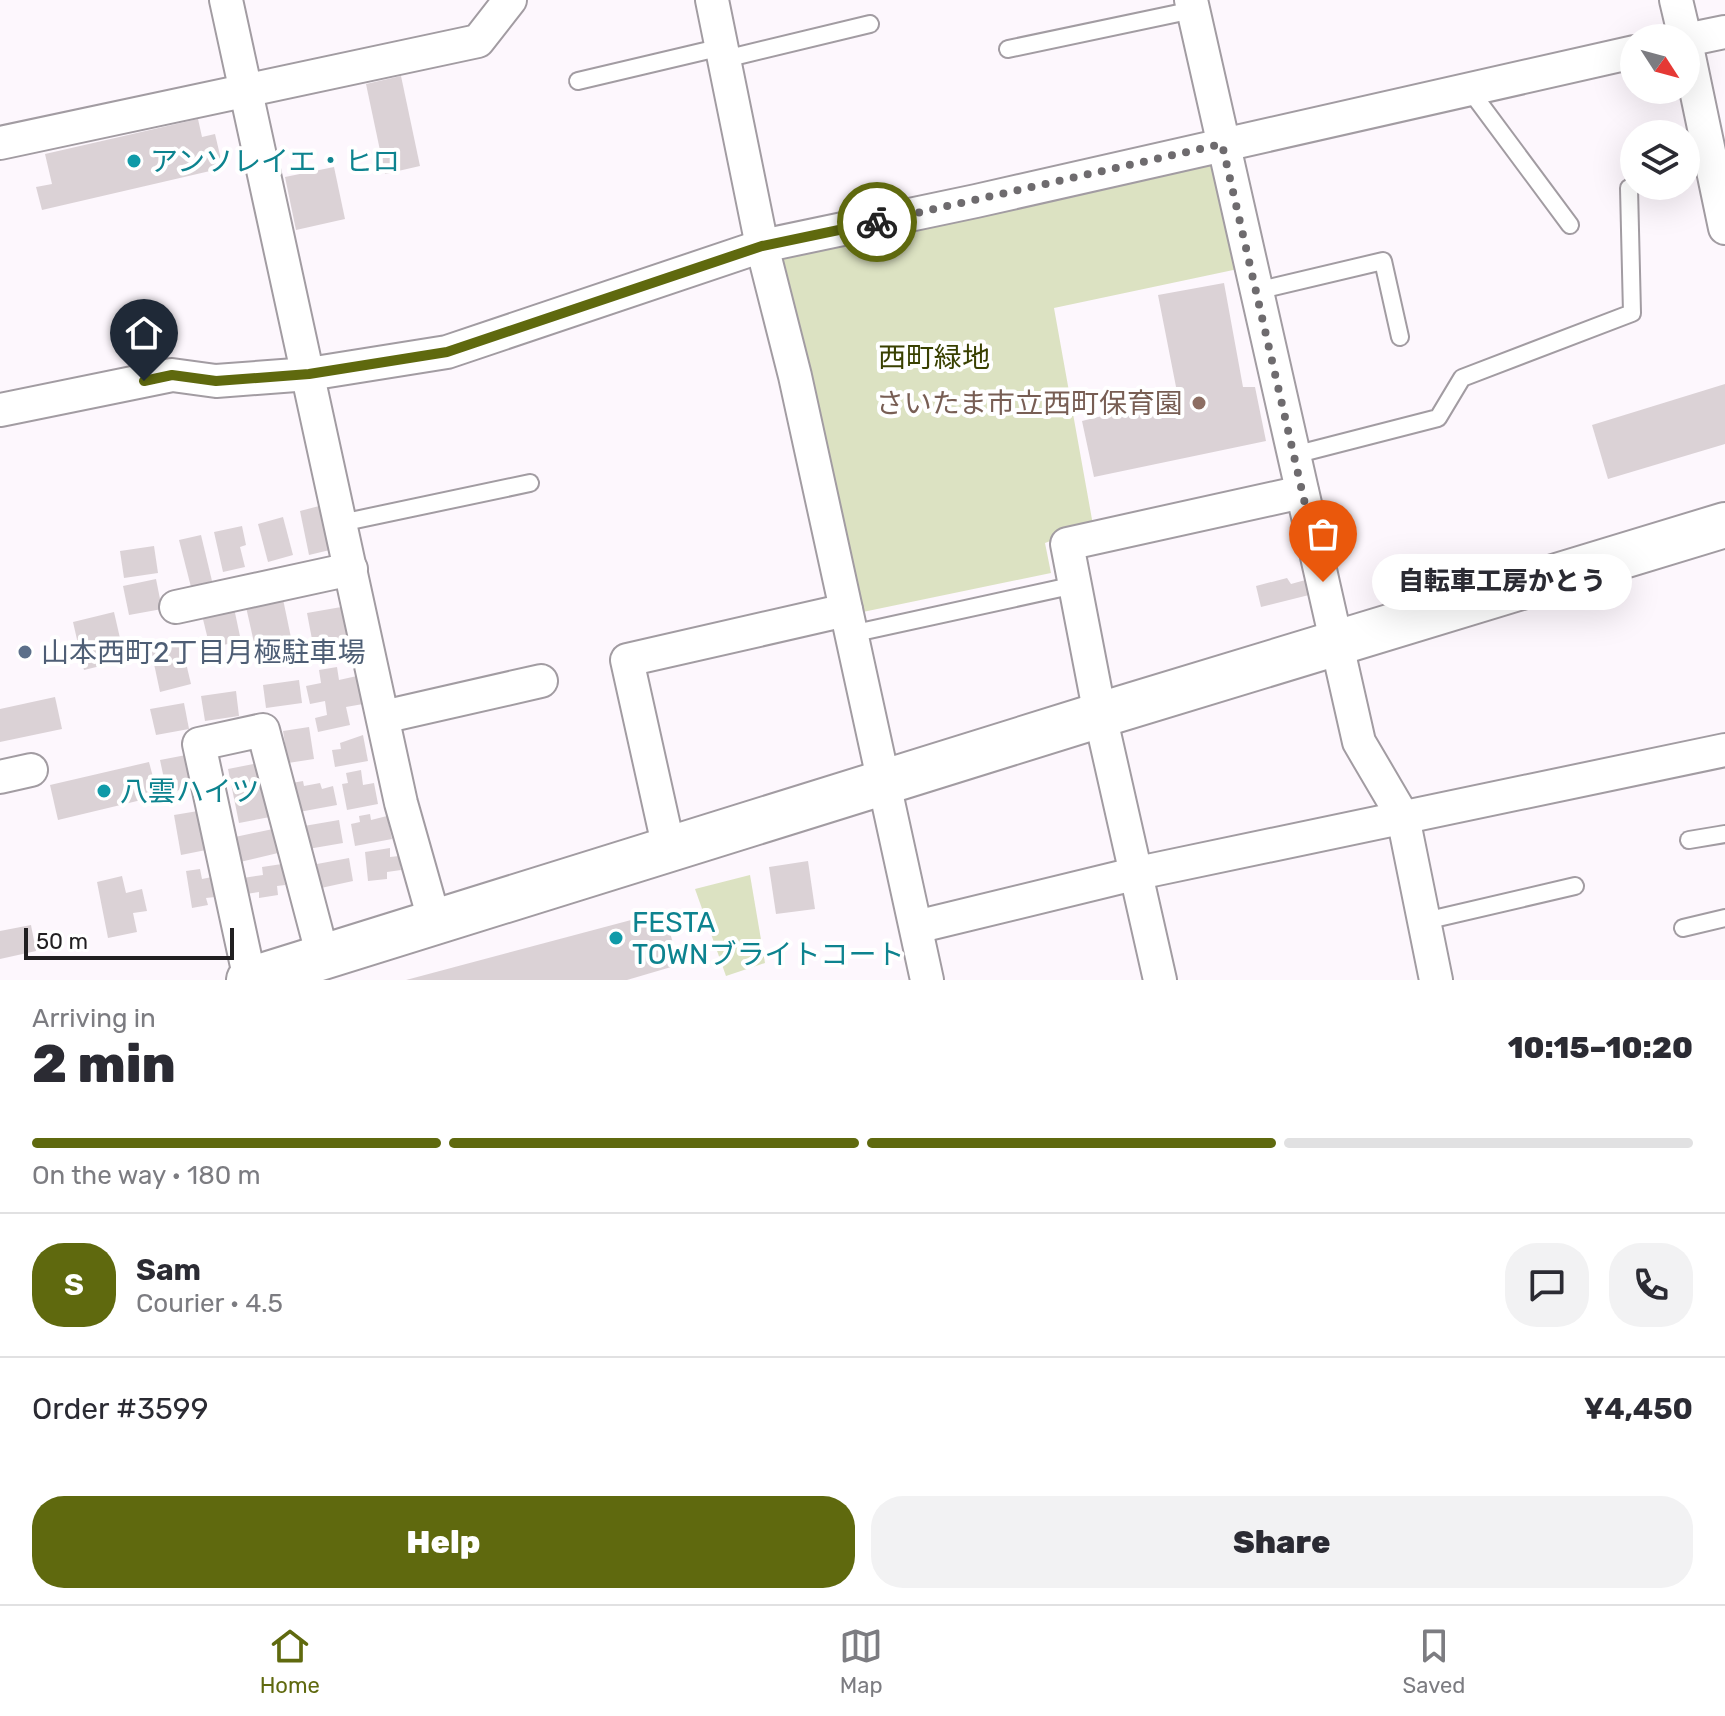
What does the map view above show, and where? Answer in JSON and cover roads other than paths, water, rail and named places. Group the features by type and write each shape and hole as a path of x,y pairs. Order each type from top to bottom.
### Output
{"street":[{"path":"226,0 401,803 435,923"},
{"path":"0,143 478,41 510,0"},
{"path":"712,0 762,246 795,376 927,980"},
{"path":"1676,0 1682,24"},
{"path":"1192,5 1359,742 1403,817 1436,980"},
{"path":"1700,37 1725,32"},
{"path":"0,410 172,375 216,381 309,374 447,352 762,246 1620,55"},
{"path":"1700,82 1714,123 1725,228"},
{"path":"1160,980 1100,715 1067,544 1302,492"},
{"path":"323,957 263,730 199,744 250,980 1100,715 1725,525"},
{"path":"176,607 351,569"},
{"path":"669,849 627,660 848,622"},
{"path":"383,717 541,681"},
{"path":"916,927 1138,873 1725,750"}],"lane":[{"path":"1008,49 1192,5"},
{"path":"578,81 870,24"},
{"path":"1469,89 1570,225"},
{"path":"1294,455 1438,418 1462,378 1632,313 1629,200"},
{"path":"1256,291 1383,261 1400,337"},
{"path":"341,523 530,483"},
{"path":"848,622 1075,585"},
{"path":"1689,840 1725,834"},
{"path":"1425,921 1575,886"},
{"path":"1683,928 1725,918"}],"place":[{"name":"アンソレイエ・ヒロ","path":"134,161"},
{"name":"さいたま市立西町保育園","path":"1199,403"},
{"name":"自転車工房かとう","path":"1323,582"},
{"name":"山本西町2丁目月極駐車場","path":"25,652"},
{"name":"八雲ハイツ","path":"104,791"},
{"name":"FESTA TOWNブライトコート","path":"616,938"}],"park label":[{"name":"西町緑地","path":"934,357"}]}
